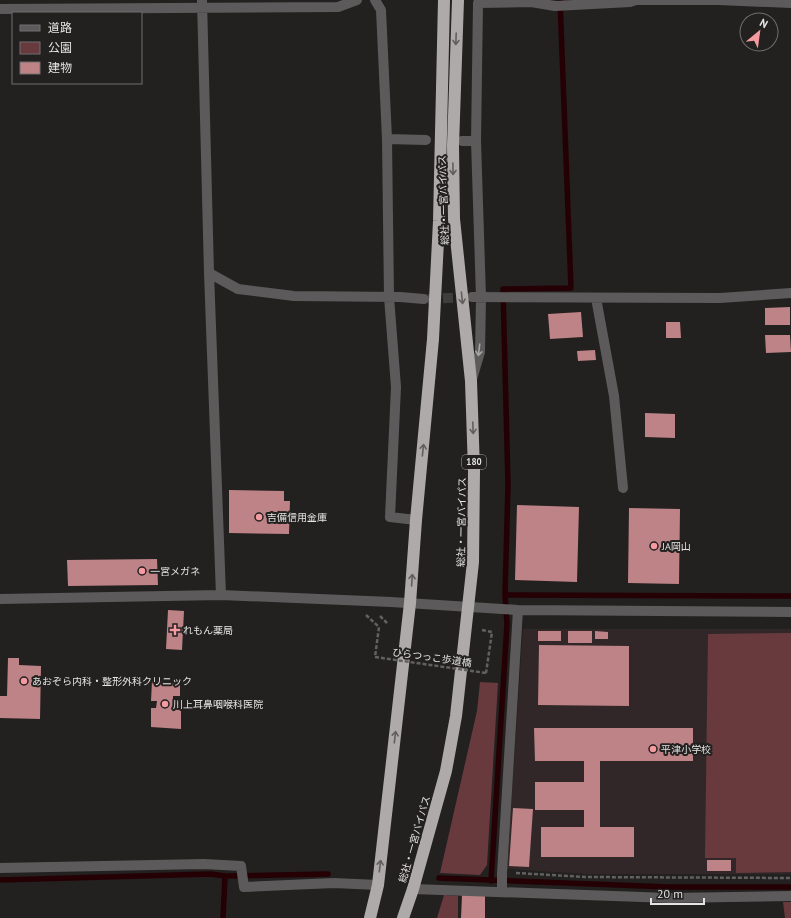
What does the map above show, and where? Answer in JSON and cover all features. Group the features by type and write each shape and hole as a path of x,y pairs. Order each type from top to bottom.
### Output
{"highway":[{"name":"総社・一宮バイパス","path":"370,918 378,885 410,603 416,520 433,339 439,221 444,0"},
{"name":"総社・一宮バイパス","path":"403,918 413,889 446,771 456,716 473,562 474,470 471,381 454,219 453,146 458,0"}],"street":[{"path":"0,9 203,4 338,7 357,0"},
{"path":"375,0 382,10 387,139 389,297 396,387 390,517 416,520"},
{"path":"471,381 480,352 476,297 478,3 531,2 555,6 630,2 636,0 719,0 791,3"},
{"path":"203,4 209,273 221,594"},
{"path":"387,139 426,140"},
{"path":"462,140 476,141"},
{"path":"209,273 238,289 294,296 424,299"},
{"path":"476,297 720,298 791,293"},
{"path":"596,298 614,396 623,488"},
{"path":"0,599 221,594 467,606 516,610 791,612"},
{"path":"502,881 516,610"},
{"path":"0,868 204,864 241,866 244,887 334,883 378,885"},
{"path":"413,889 502,881 670,898 791,896"}],"path":[{"name":"ひらつっこ歩道橋","path":"368,617 380,627 375,657 486,673 492,632 482,630"},
{"path":"502,881 586,877 791,878"}],"shaded area":[{"name":"平津小学校","path":"523,629 791,629 791,874 586,874 507,869"}],"green space":[{"path":"791,633 791,872 736,873 736,858 705,858 708,634"},
{"path":"480,682 498,683 487,865 480,875 440,873 477,711"},
{"path":"444,895 458,896 458,918 437,918"},
{"path":"783,902 791,902 791,918 785,918"}],"building":[{"path":"790,307 790,325 765,325 765,308"},
{"path":"581,312 583,337 550,339 548,314"},
{"path":"666,322 680,322 681,338 666,338"},
{"path":"765,335 790,335 791,352 766,353"},
{"path":"595,350 596,360 578,361 577,351"},
{"path":"645,413 675,414 675,438 645,437"},
{"name":"吉備信用金庫","path":"229,490 284,491 284,501 290,501 289,534 229,533"},
{"path":"517,505 579,507 577,582 515,580"},
{"name":"JA岡山","path":"629,508 680,509 679,584 628,583"},
{"path":"157,559 158,585 68,586 67,560"},
{"name":"れもん薬局","path":"168,610 184,611 182,650 166,649"},
{"path":"538,631 561,631 561,641 538,641"},
{"path":"568,631 592,631 592,643 568,643"},
{"path":"595,631 608,632 608,639 595,639"},
{"path":"539,645 629,646 629,706 538,705"},
{"name":"あおぞら内科・整形外科クリニック","path":"8,658 19,658 19,665 41,666 40,719 0,718 0,696 7,696"},
{"name":"川上耳鼻咽喉科医院","path":"152,681 180,683 180,696 173,696 173,709 181,709 181,729 151,727 151,708 156,708 157,701 151,701"},
{"path":"534,728 693,728 693,761 600,761 600,827 634,827 634,857 541,857 541,827 584,827 584,810 535,810 535,782 584,782 584,761 535,761"},
{"path":"513,808 533,809 529,867 509,866"},
{"path":"707,860 731,860 731,871 707,871"},
{"path":"462,895 485,895 485,918 461,918"}],"waterway":[{"path":"491,881 507,624 505,595 508,485 503,289 571,288 560,0"},
{"path":"505,595 791,596"},
{"path":"0,880 211,874 225,876 328,874"},
{"path":"223,918 225,876"},
{"path":"439,878 669,887 791,887"}],"tunnel":[{"path":"428,299 468,297"}],"place":[{"name":"吉備信用金庫","path":"259,517"},
{"name":"JA岡山","path":"654,546"},
{"name":"一宮メガネ","path":"142,571"},
{"name":"れもん薬局","path":"175,630"},
{"name":"あおぞら内科・整形外科クリニック","path":"24,681"},
{"name":"川上耳鼻咽喉科医院","path":"165,704"},
{"name":"平津小学校","path":"653,749"}]}
